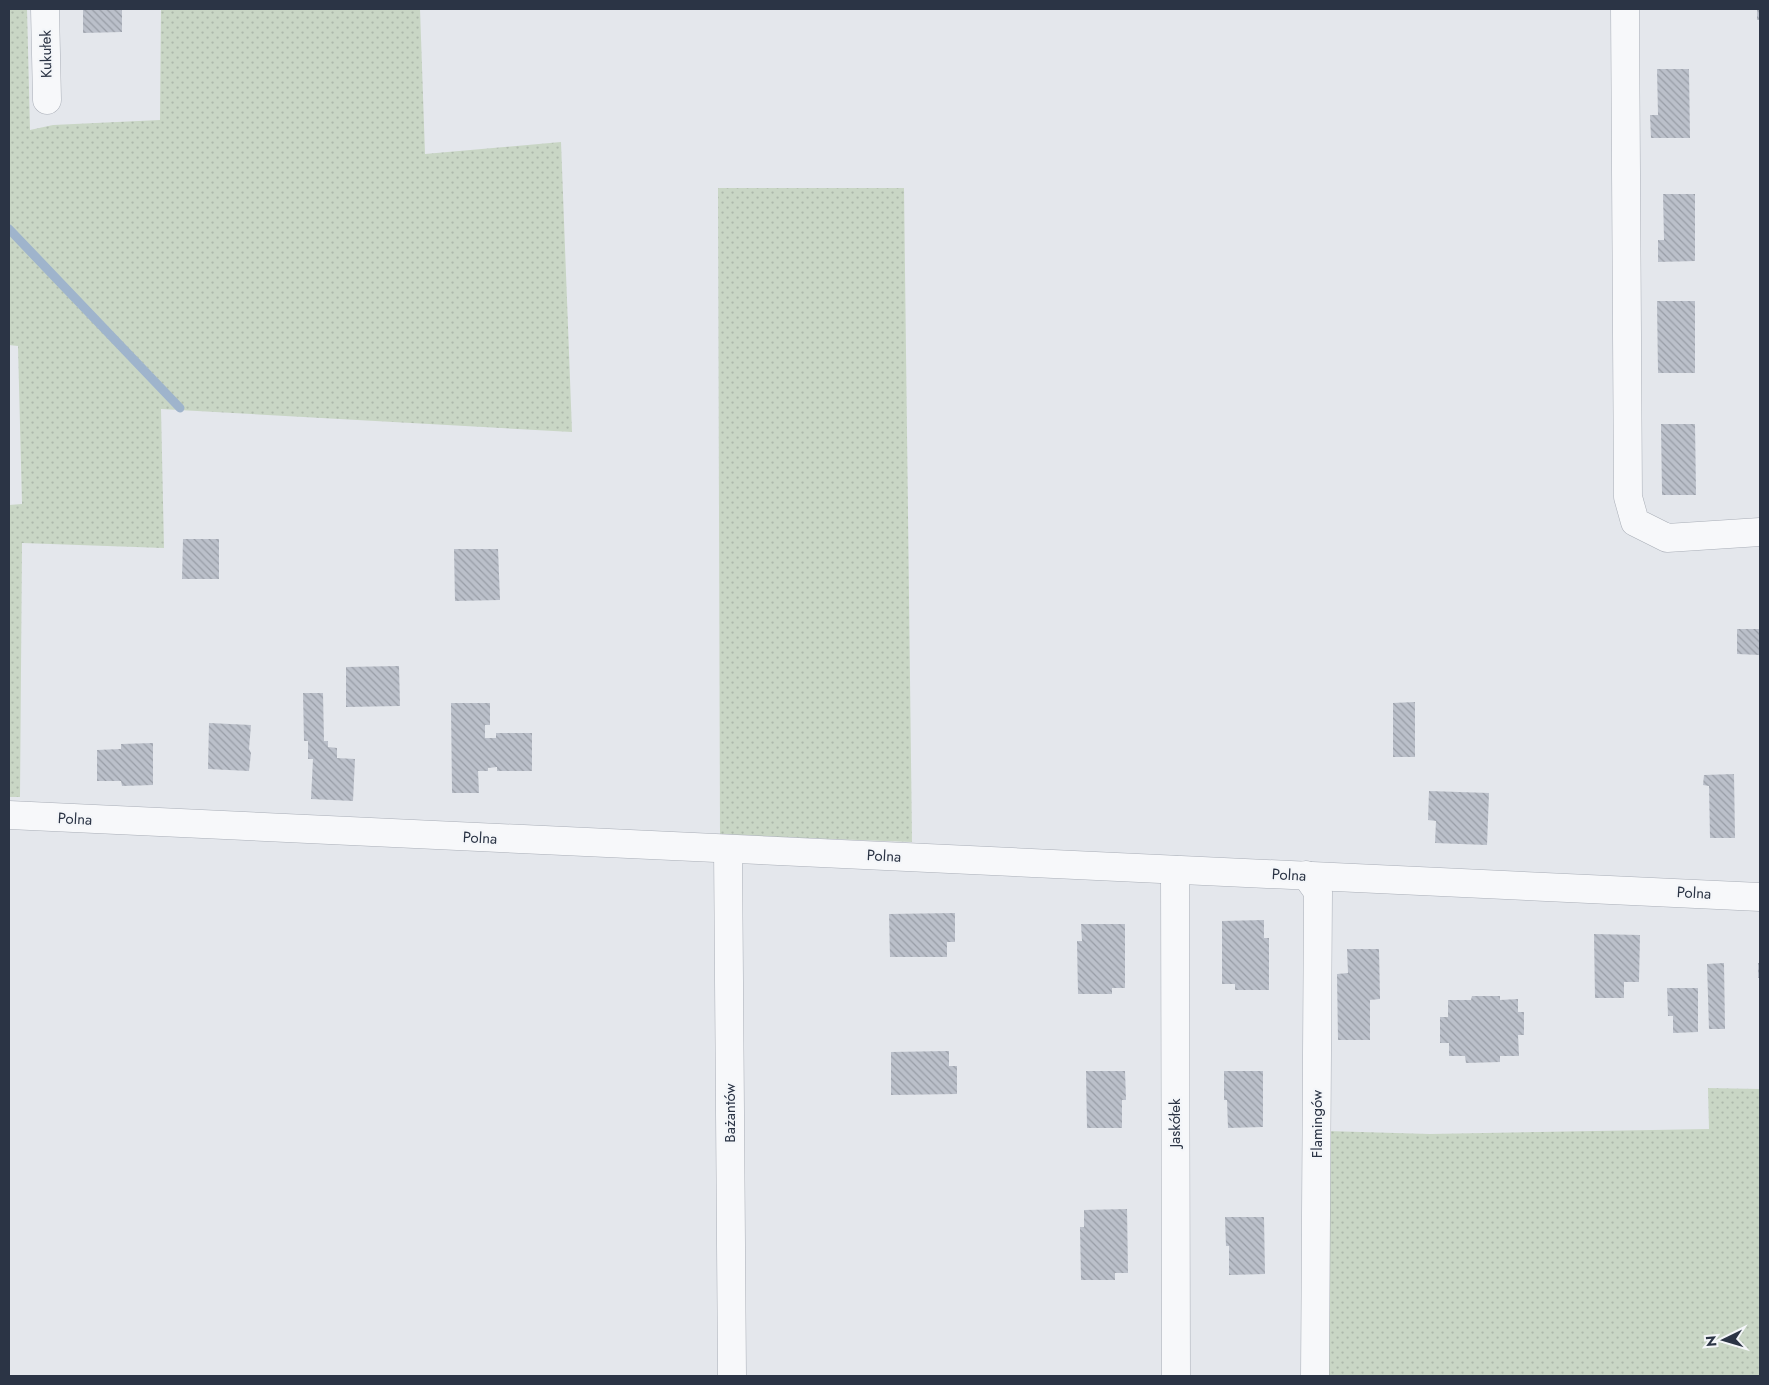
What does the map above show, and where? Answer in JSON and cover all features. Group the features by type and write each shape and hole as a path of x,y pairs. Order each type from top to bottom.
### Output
{"street":[{"name":"Kukułek","path":"45,9 47,100"},
{"path":"1625,9 1628,498 1635,522 1668,538 1760,532"},
{"name":"Polna","path":"9,816 1760,896"},
{"name":"Bażantów","path":"728,849 732,1376"},
{"name":"Jaskółek","path":"1175,870 1176,1376"},
{"name":"Flamingów","path":"1306,876 1318,892 1315,1376"}],"green space":[{"path":"9,9 27,9 30,130 53,125 160,120 161,9 420,9 425,154 561,142 572,432 161,409 164,548 22,543 20,797 9,797 9,505 22,504 18,346 9,345"},
{"path":"718,188 904,188 912,842 720,835"},
{"path":"1708,1088 1760,1089 1760,1376 1325,1376 1326,1131 1430,1134 1709,1129"}],"building":[{"path":"83,9 122,9 122,32 83,33"},
{"path":"1757,9 1760,9 1760,20 1757,20"},
{"path":"1657,69 1689,69 1690,138 1651,138 1650,115 1658,115"},
{"path":"1663,194 1695,194 1695,261 1658,262 1658,240 1664,240"},
{"path":"1657,301 1695,301 1695,373 1658,373"},
{"path":"1661,424 1695,424 1696,495 1662,495"},
{"path":"183,539 219,539 219,579 182,579"},
{"path":"454,549 498,549 500,600 455,601"},
{"path":"1737,629 1760,629 1760,655 1737,654"},
{"path":"399,666 400,706 346,707 346,667"},
{"path":"303,693 323,693 324,741 328,741 328,747 337,748 337,758 355,759 353,801 311,799 313,759 308,759 308,741 304,741"},
{"path":"1415,702 1415,757 1393,757 1393,703"},
{"path":"451,703 490,703 490,725 485,725 485,738 496,738 496,733 532,733 532,771 497,771 497,767 488,768 488,771 478,771 479,793 452,793"},
{"path":"209,723 251,725 249,771 208,769"},
{"path":"153,743 153,785 122,786 121,781 97,781 97,750 121,749 121,744"},
{"path":"1734,774 1735,838 1710,838 1709,786 1703,785 1704,775"},
{"path":"1429,791 1489,793 1487,845 1435,843 1436,821 1428,820"},
{"path":"955,913 955,942 947,942 947,957 890,957 889,914"},
{"path":"1264,920 1264,938 1269,938 1269,990 1235,990 1235,984 1222,984 1222,921"},
{"path":"1081,924 1125,924 1125,988 1112,988 1112,994 1078,994 1077,941 1082,941"},
{"path":"1594,934 1640,935 1639,982 1624,982 1624,998 1595,998"},
{"path":"1347,949 1379,949 1380,999 1370,1000 1370,1040 1338,1040 1337,974 1348,973"},
{"path":"1724,963 1725,1029 1709,1029 1707,964"},
{"path":"1758,963 1760,963 1760,978 1758,978"},
{"path":"1667,988 1698,988 1698,1032 1673,1033 1673,1016 1668,1016"},
{"path":"1472,996 1500,996 1500,1000 1518,999 1518,1012 1524,1012 1524,1035 1518,1035 1519,1056 1500,1056 1500,1062 1466,1063 1465,1056 1449,1056 1449,1043 1440,1043 1440,1017 1448,1017 1448,1000 1471,1000"},
{"path":"949,1051 949,1066 957,1066 957,1094 891,1095 891,1052"},
{"path":"1086,1071 1125,1071 1126,1100 1122,1100 1122,1128 1087,1128"},
{"path":"1224,1071 1263,1071 1263,1127 1228,1128 1227,1100 1224,1100"},
{"path":"1127,1209 1128,1273 1115,1273 1115,1280 1081,1280 1080,1227 1084,1227 1084,1210"},
{"path":"1225,1217 1264,1217 1265,1274 1229,1275 1229,1246 1226,1246"}],"waterway":[{"path":"9,229 180,408"}]}
